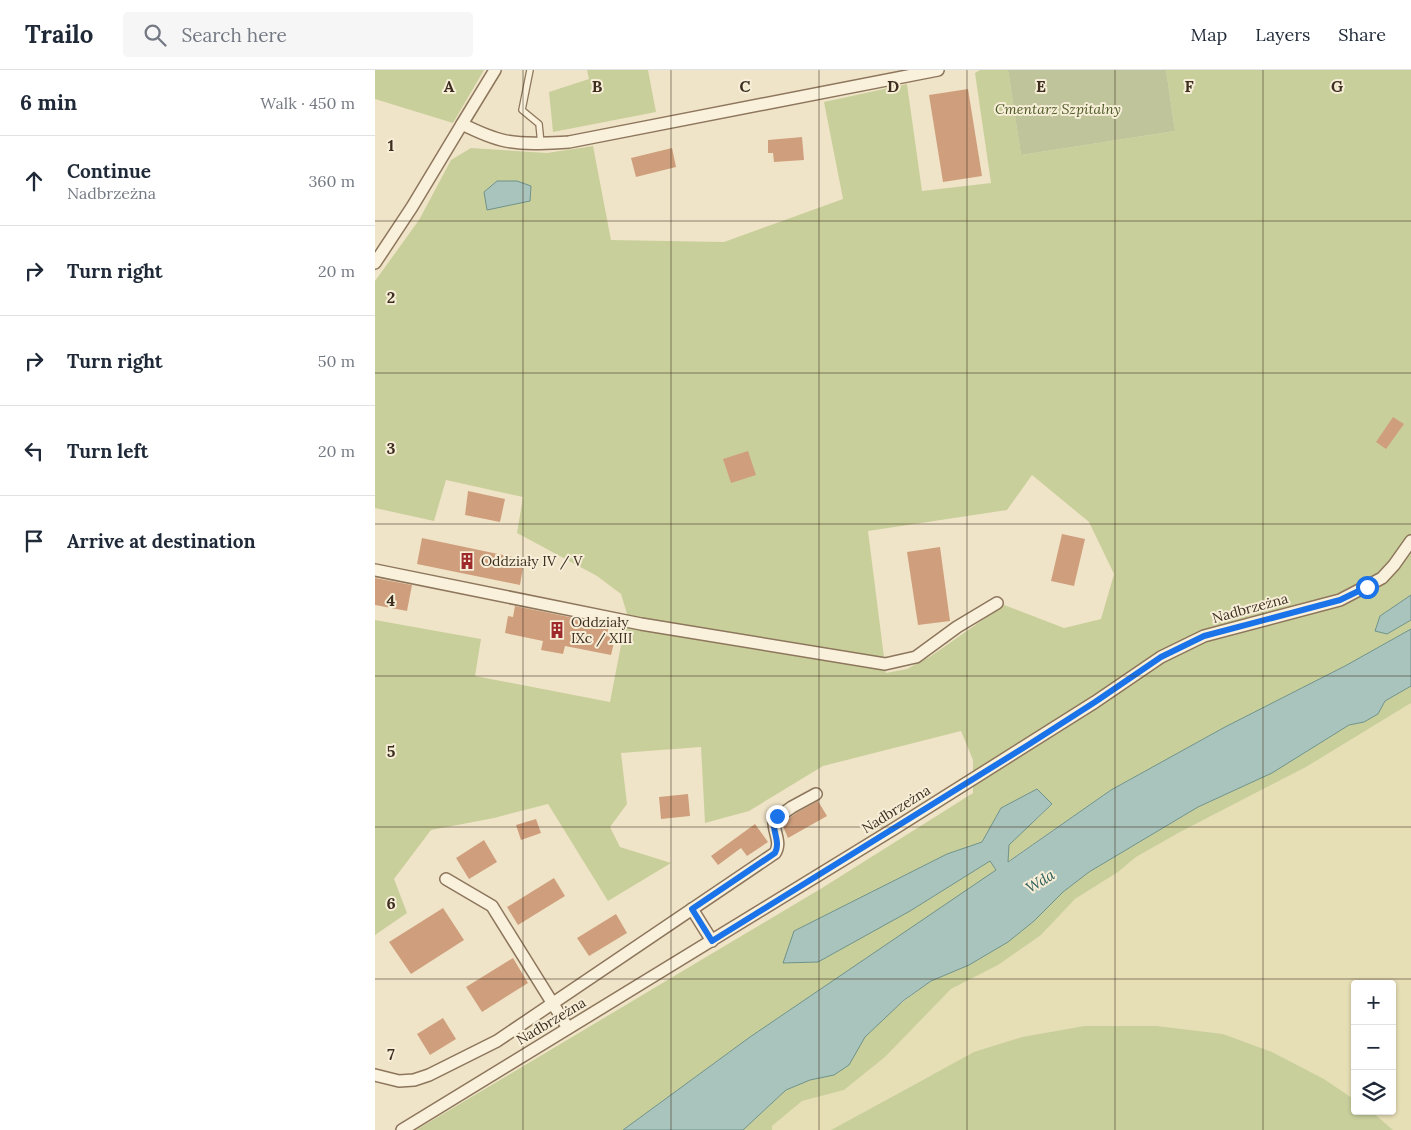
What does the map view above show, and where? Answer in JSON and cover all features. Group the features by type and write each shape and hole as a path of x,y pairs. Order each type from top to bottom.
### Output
{"street":[{"path":"375,263 412,207 495,70"},
{"path":"462,124 483,134 506,141 541,144 569,142 938,70"},
{"name":"Nadbrzeżna","path":"402,1130 1028,745 1161,657 1204,636 1347,597 1382,578 1394,565 1411,540"},
{"path":"375,570 641,624 885,664 916,657 957,627 997,603"},
{"path":"375,1075 399,1081 414,1080 429,1075 497,1041 775,853 778,848 778,841 773,826 774,820 792,806 816,794"},
{"path":"446,878 492,906 552,1004 569,1028"},
{"path":"692,909 712,941"}],"lane":[{"path":"530,70 523,110 539,124 541,144"}],"shaded area":[{"path":"1411,703 1411,1130 1393,1130 1376,1115 1396,1115 1396,980 1351,980 1351,1097 1324,1079 1272,1052 1223,1034 1157,1026 1084,1026 1022,1037 929,1076 831,1130 772,1130 772,1126 802,1101 844,1090 885,1057 951,989 998,965 1041,935 1075,899 1118,872 1136,857 1180,832 1306,767"}],"green space":[{"path":"375,70 484,70 453,123 375,99"},
{"path":"587,70 648,70 656,112 553,132 549,92 589,79"},
{"path":"980,70 1008,70 1021,155 1175,131 1166,70 1411,70 1411,595 1380,616 1387,634 1411,620 1411,629 1345,666 1225,727 1111,790 1007,862 1008,845 1052,805 1001,808 982,842 947,854 794,931 910,911 990,861 997,870 750,1037 623,1130 416,1130 822,888 973,793 973,760 961,731 823,766 749,811 705,823 701,747 621,753 627,804 610,827 620,847 671,863 608,901 548,804 494,818 431,830 394,879 407,913 375,935 375,620 481,639 475,676 610,702 627,614 621,594 597,576 517,533 523,497 446,480 434,521 375,508 375,281 419,220 451,160 471,148 547,153 593,146 611,240 724,242 843,199 824,102 907,84 922,191 991,183 975,73","holes":["1032,475 1089,522 1114,574 1101,619 1064,628 1004,605 931,656 907,669 886,673 868,531 1007,510"]},
{"name":"Cmentarz Szpitalny","path":"1008,70 1166,70 1175,131 1021,155"},
{"path":"1411,686 1411,703 1306,767 1180,832 1136,857 1118,872 1075,899 1041,935 998,965 951,989 885,1057 844,1090 802,1101 772,1126 772,1130 743,1130 786,1090 931,981 969,965 1008,942 1034,921 1063,892 1089,872 1198,807 1272,773 1349,725 1364,722 1378,714 1385,701"},
{"path":"1084,1026 1157,1026 1223,1034 1272,1052 1324,1079 1351,1097 1351,1115 1376,1115 1393,1130 831,1130 974,1052 1022,1037"}],"water":[{"path":"497,181 517,181 531,186 530,201 487,210 484,192"},
{"path":"1411,595 1411,620 1387,634 1375,631 1380,616"},
{"name":"Wda","path":"1411,629 1411,686 1385,701 1378,714 1364,722 1349,725 1272,773 1198,807 1089,872 1063,892 1034,921 1008,942 969,965 931,981 903,1001 865,1037 849,1065 834,1075 810,1080 786,1090 743,1130 623,1130 750,1037 996,870 990,861 910,911 818,962 783,963 794,931 947,854 982,842 1001,808 1037,789 1052,804 1009,845 1008,862 1111,790 1225,727 1345,666"}],"building":[{"path":"968,89 982,176 943,182 929,95"},
{"path":"802,137 804,160 774,162 773,153 768,153 768,140"},
{"path":"672,148 676,167 636,177 631,158"},
{"path":"1393,417 1404,424 1386,449 1376,442"},
{"path":"748,451 756,475 731,483 723,459"},
{"path":"468,491 505,499 500,522 465,515"},
{"path":"1062,534 1085,539 1074,586 1051,581"},
{"name":"Oddziały IV / V","path":"422,538 517,558 516,565 523,567 520,585 417,564"},
{"path":"940,547 950,621 918,625 907,552"},
{"path":"375,578 412,585 407,611 375,605"},
{"name":"Oddziały IXc / XIII","path":"515,606 609,625 607,636 615,638 611,655 565,646 563,654 541,650 543,641 505,633 508,616 513,617"},
{"path":"688,794 690,816 661,819 659,797"},
{"path":"818,801 827,816 788,838 782,824 796,813"},
{"path":"536,819 541,833 521,840 516,825"},
{"path":"755,824 768,842 747,856 741,848 718,865 711,856"},
{"path":"484,840 497,862 469,879 456,858"},
{"path":"554,878 565,896 518,925 507,907"},
{"path":"443,908 464,940 411,974 389,942"},
{"path":"616,914 627,933 589,956 577,938"},
{"path":"513,958 528,983 482,1012 466,987"},
{"path":"443,1018 456,1039 430,1055 417,1034"}],"place":[{"name":"Oddziały IV / V","path":"467,561"},
{"name":"Oddziały IXc / XIII","path":"557,630"}],"route":[{"path":"777,816 773,826 778,841 778,848 775,853 692,909 712,941 1028,745 1161,657 1204,636 1340,600 1367,587"}]}
